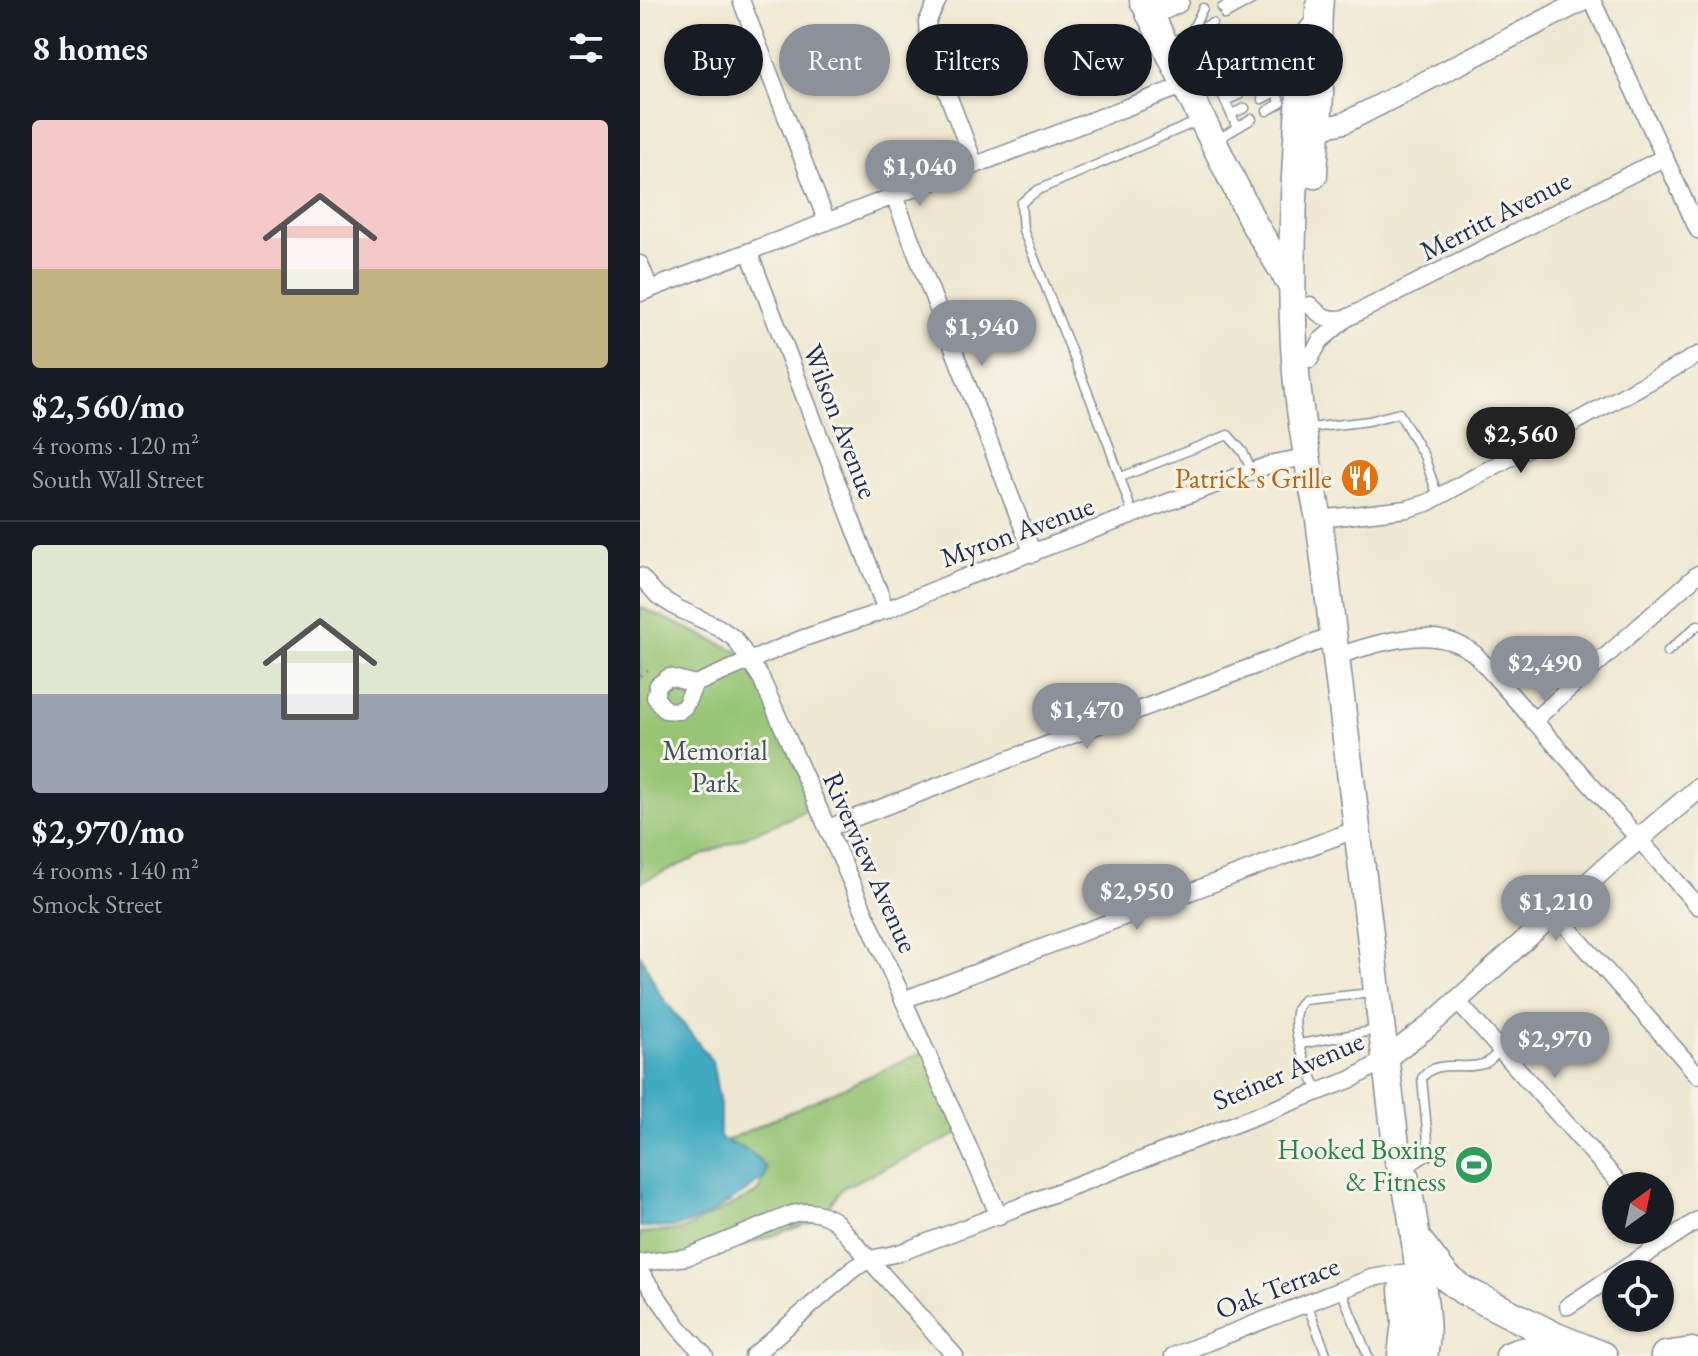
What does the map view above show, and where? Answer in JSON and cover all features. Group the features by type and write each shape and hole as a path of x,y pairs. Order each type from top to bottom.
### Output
{"highway":[{"path":"1406,1156 1428,1350"},
{"path":"1402,1356 1406,1322 1396,1212 1406,1156"},
{"path":"1415,1237 1446,1277 1463,1290 1556,1337 1603,1356"},
{"path":"1510,1356 1528,1350 1545,1351 1555,1356"}],"main road":[{"path":"1168,51 1146,6 1176,0"},
{"path":"1315,20 1320,45 1316,129 1301,310 1306,457 1319,519 1384,1060 1406,1156"},
{"path":"1302,296 1290,104 1315,20"},
{"path":"1190,96 1254,224 1302,352 1321,456 1319,519"},
{"path":"1254,224 1302,296"}],"street":[{"path":"741,0 827,222"},
{"path":"938,0 927,22 929,46 975,165"},
{"path":"1316,129 1344,123 1584,0"},
{"path":"1592,0 1698,230"},
{"path":"640,264 645,291 1168,91"},
{"name":"Merritt Avenue","path":"1302,352 1347,318 1665,157"},
{"path":"894,196 1033,554"},
{"name":"Wilson Avenue","path":"749,252 886,610"},
{"path":"1302,296 1324,318 1347,318"},
{"path":"1319,519 1407,509 1438,498 1698,355"},
{"name":"Myron Avenue","path":"695,684 801,639 886,610 1133,515 1274,463 1306,457"},
{"path":"1533,721 1698,574"},
{"name":"Riverview Avenue","path":"640,576 658,596 735,639 761,678 999,1216"},
{"path":"828,828 1335,646 1431,636 1450,639 1475,654 1698,906"},
{"name":"Steiner Avenue","path":"753,1356 853,1269 870,1259 899,1253 999,1216 1352,1079 1384,1060 1457,1001 1698,789"},
{"path":"903,1000 1357,829"},
{"path":"1556,914 1698,1075"},
{"path":"1457,1001 1610,1172"},
{"path":"640,1263 687,1257 792,1214 822,1214 836,1222 955,1356"},
{"path":"1674,1229 1698,1220"},
{"path":"1568,1306 1650,1244"},
{"path":"640,1272 680,1329 705,1356"},
{"name":"Oak Terrace","path":"1173,1356 1371,1278 1401,1273"}],"lane":[{"path":"1224,12 1237,2 1252,0"},
{"path":"1208,15 1191,33 1196,22 1208,15"},
{"path":"1222,96 1237,127"},
{"path":"1225,101 1237,96"},
{"path":"1262,99 1268,96"},
{"path":"1281,96 1290,104"},
{"path":"1267,111 1290,104"},
{"path":"1231,114 1245,108"},
{"path":"1133,515 1121,477 1023,230 1021,203 1038,190 1208,131 1237,127 1252,119"},
{"path":"1318,427 1369,421 1399,413 1424,456 1438,498"},
{"path":"1121,477 1228,435 1243,452 1252,471"},
{"path":"1667,652 1698,625"},
{"path":"1318,1091 1296,1035 1295,1012 1303,1000 1376,992"},
{"path":"1300,1044 1381,1029"},
{"path":"1406,1156 1428,1141 1422,1078 1437,1067 1485,1063 1501,1050"},
{"path":"1341,1290 1368,1356"},
{"path":"1307,1304 1327,1356"}],"green space":[{"name":"Memorial Park","path":"640,607 746,655 815,807 640,882"},
{"path":"925,1051 960,1133 842,1188 822,1219 705,1258 640,1265 640,1233 683,1230 758,1192 767,1169 745,1150 716,1145"}],"water":[{"path":"640,954 660,994 712,1061 720,1105 720,1138 750,1152 766,1168 765,1178 721,1207 698,1220 673,1227 640,1227"}],"place":[{"name":"Patrick’s Grille","path":"1360,478"},
{"name":"Hooked Boxing & Fitness","path":"1474,1165"}]}
